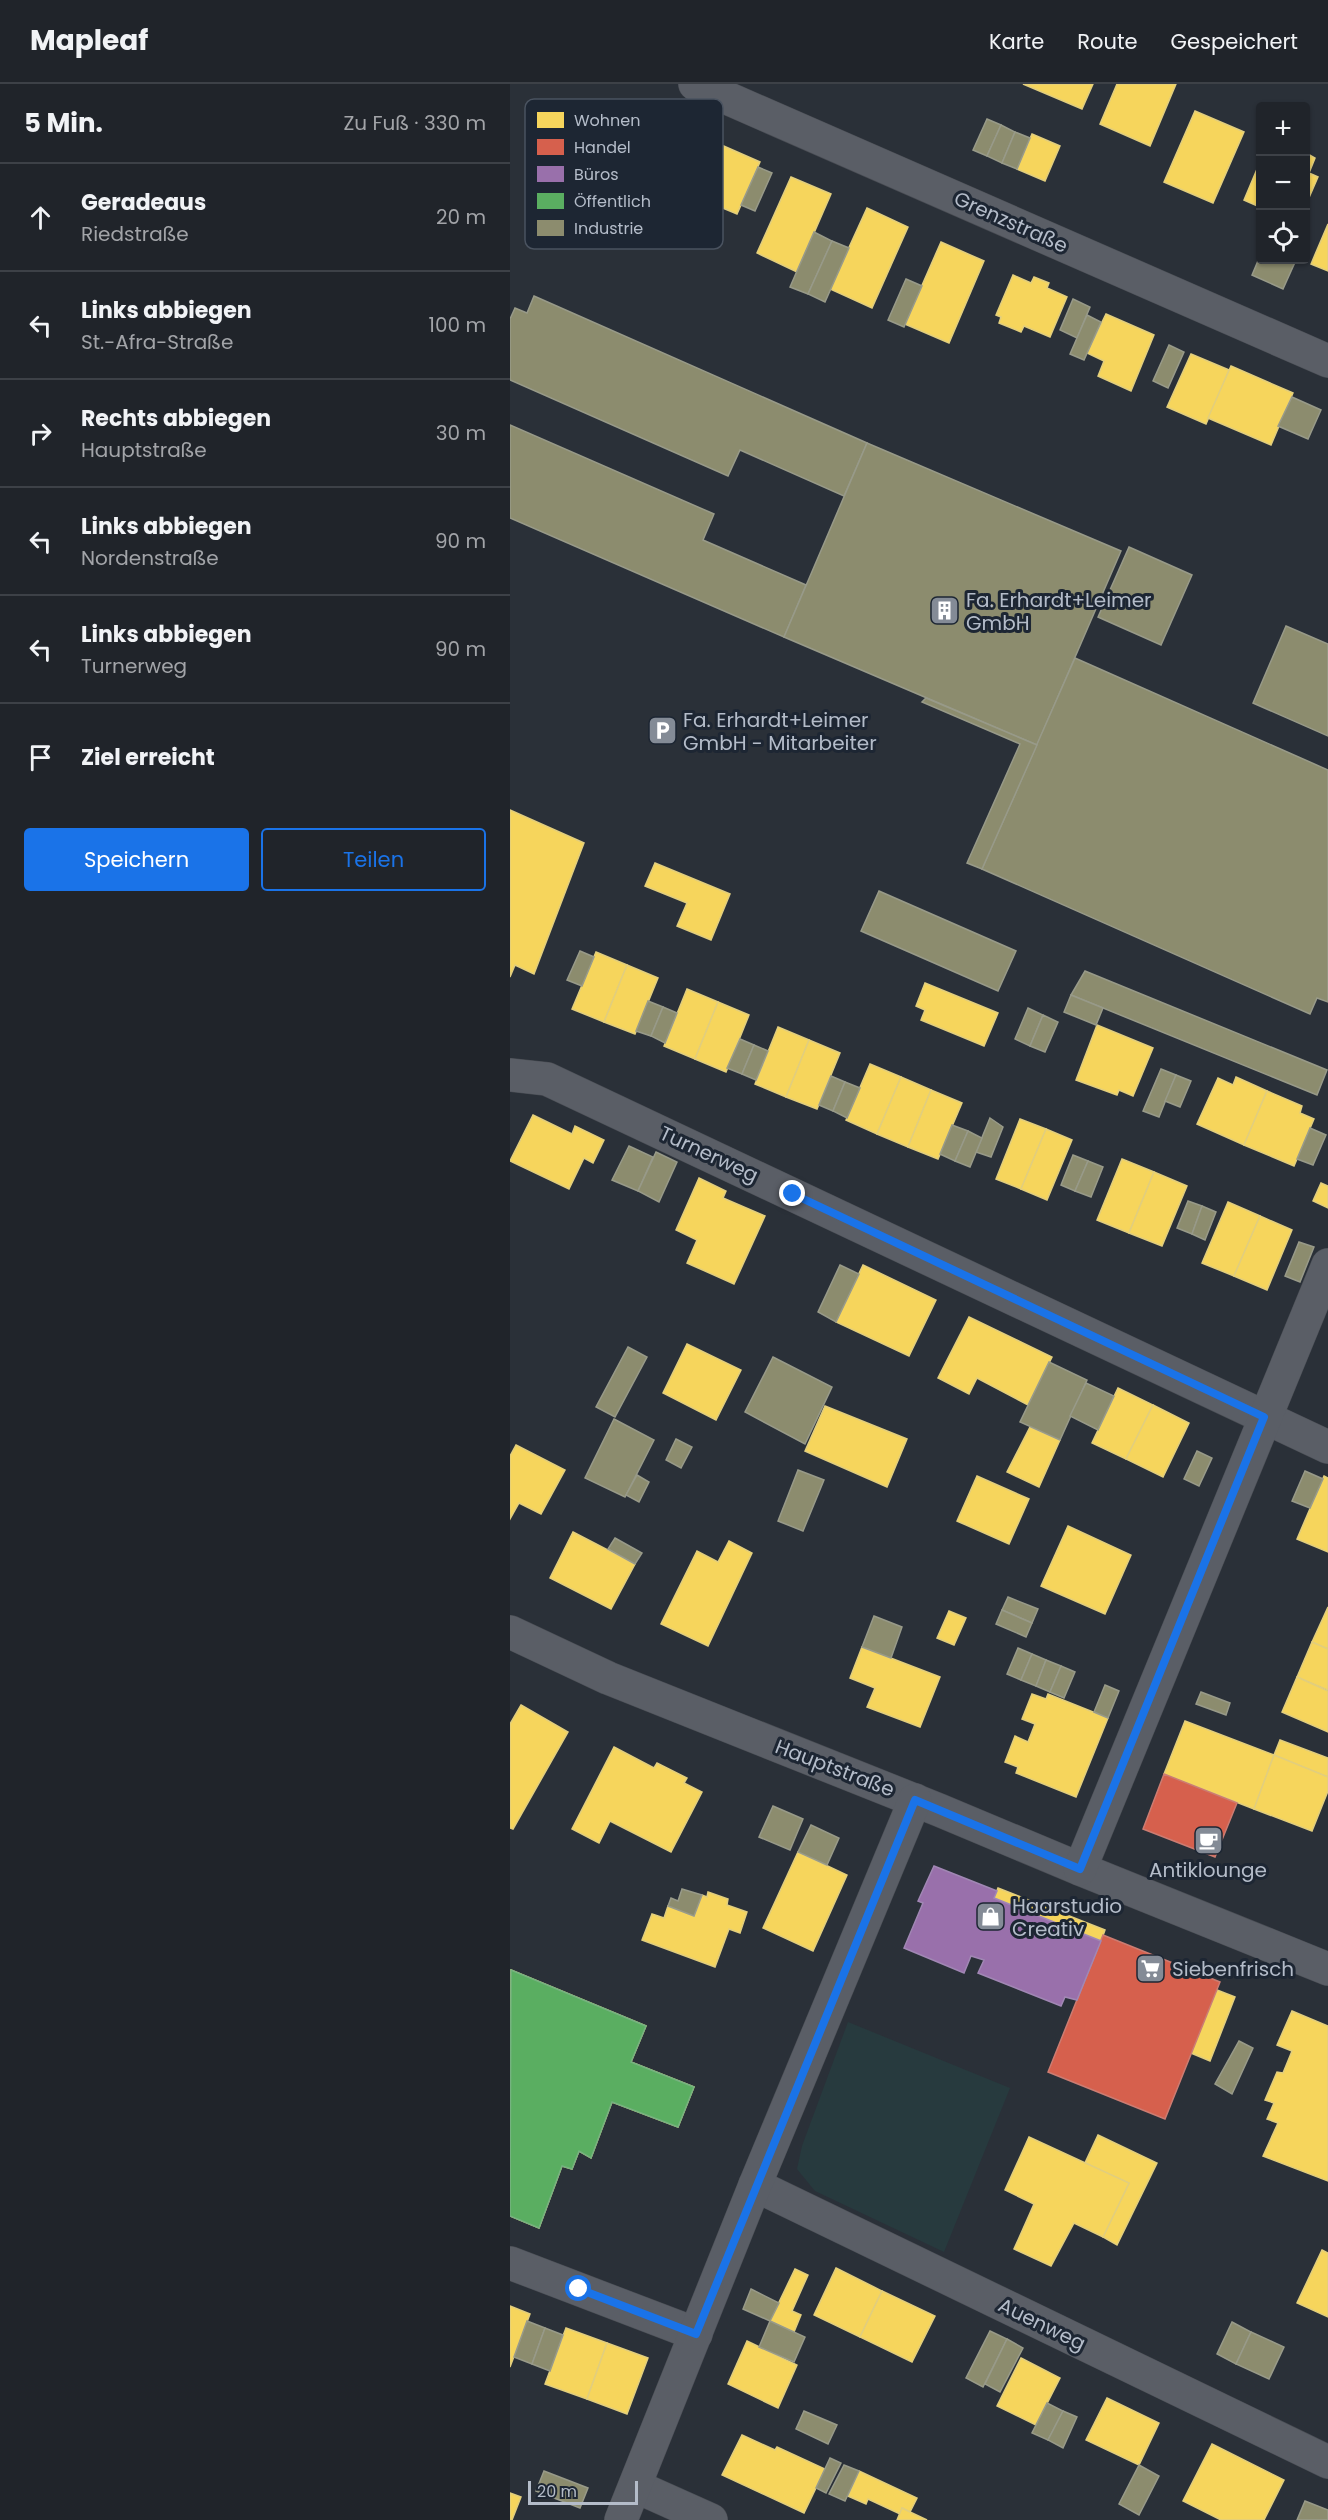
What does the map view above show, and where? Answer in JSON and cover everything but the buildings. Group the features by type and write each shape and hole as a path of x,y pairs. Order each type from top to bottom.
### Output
{"street":[{"name":"Grenzstraße","path":"695,84 1328,361"},
{"name":"Turnerweg","path":"510,1075 547,1079 1328,1447"},
{"path":"1080,1869 1328,1265"},
{"name":"Hauptstraße","path":"510,1632 608,1678 915,1800 1328,1969"},
{"path":"621,2520 755,2185 915,1800"},
{"name":"Auenweg","path":"755,2185 1328,2462"},
{"path":"510,2263 696,2334"},
{"path":"636,2486 711,2520"}],"green space":[{"path":"848,2022 1010,2088 944,2252 815,2191 797,2169 802,2146"}],"place":[{"name":"Fa. Erhardt+Leimer GmbH","path":"945,611"},
{"name":"Fa. Erhardt+Leimer GmbH - Mitarbeiter","path":"662,731"},
{"name":"Antiklounge","path":"1208,1840"},
{"name":"Haarstudio Creativ","path":"991,1917"},
{"name":"Siebenfrisch","path":"1151,1969"}],"route":[{"path":"579,2289 696,2334 755,2185 915,1800 1080,1869 1264,1417 793,1194"}]}
